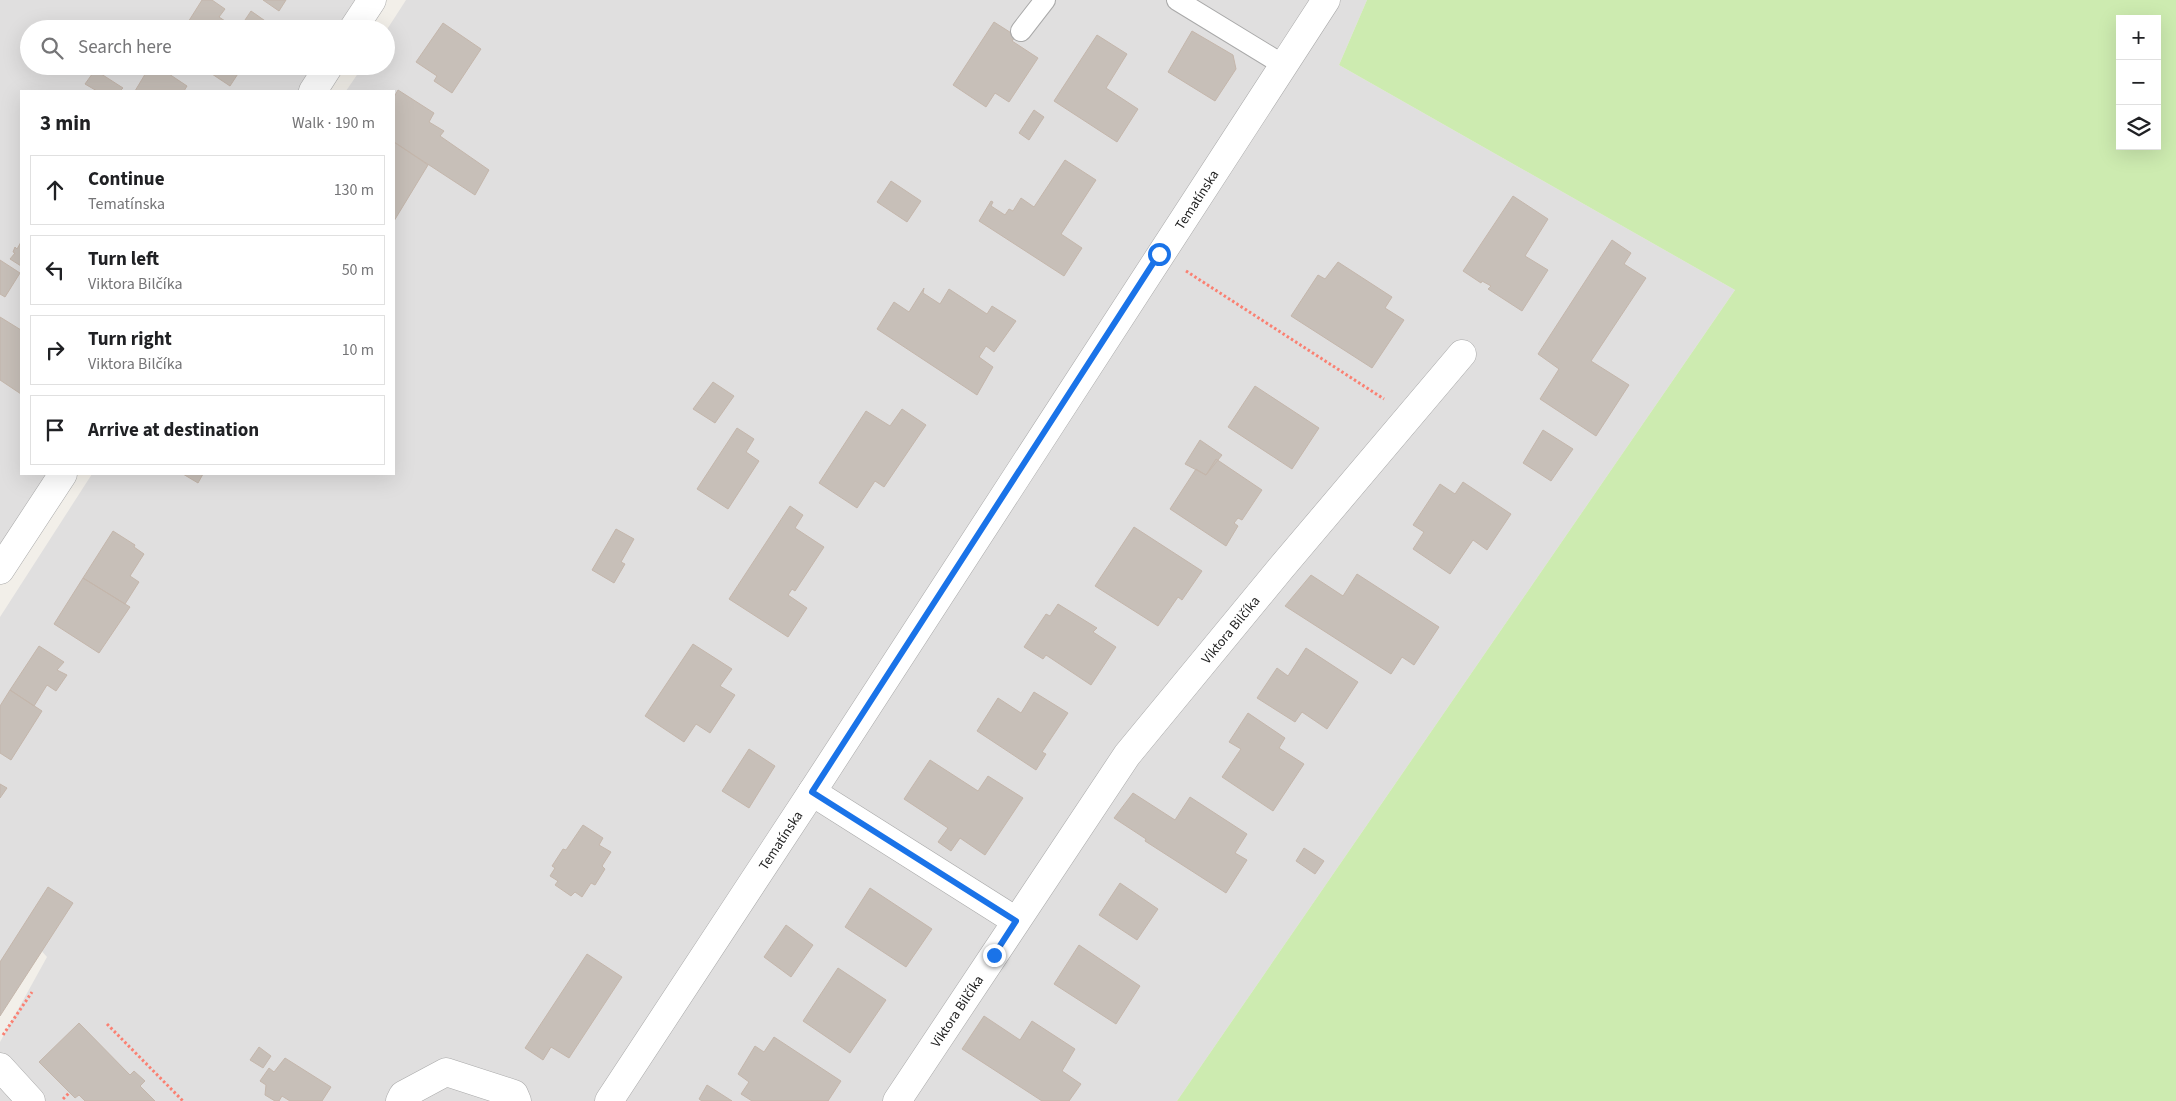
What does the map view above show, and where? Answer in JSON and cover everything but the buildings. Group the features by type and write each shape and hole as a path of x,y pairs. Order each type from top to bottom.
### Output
{"street":[{"path":"360,20 372,0"},
{"name":"Tematínska","path":"609,1101 812,792 1159,254 1285,66 1326,0"},
{"path":"314,90 323,75"},
{"name":"Viktora Bilčíka","path":"897,1101 1127,755 1281,568 1462,354"},
{"path":"0,570 62,475"},
{"path":"812,792 1016,921"},
{"path":"0,1068 31,1101"},
{"path":"400,1101 403,1095 446,1072 514,1094 517,1101"}],"lane":[{"path":"1021,31 1045,0"},
{"path":"1177,0 1285,66"}],"path":[{"path":"1179,266 1410,416"},
{"path":"0,1040 32,992"},
{"path":"107,1024 184,1101"},
{"path":"61,1101 69,1093"}],"shaded area":[{"path":"0,0 359,0 346,20 20,20 20,75 310,75 301,90 20,90 20,475 48,475 0,548"},
{"path":"406,0 1367,0 1339,65 1735,290 1177,1101 0,1101 0,1042 47,957 39,948 0,1011 0,617 91,475 395,475 395,90 347,90 357,75 395,75 395,20 393,20"}],"green space":[{"path":"1367,0 2176,0 2176,1101 1177,1101 1735,290 1339,65"}],"route":[{"path":"994,955 1016,921 812,792 1159,254"}]}
